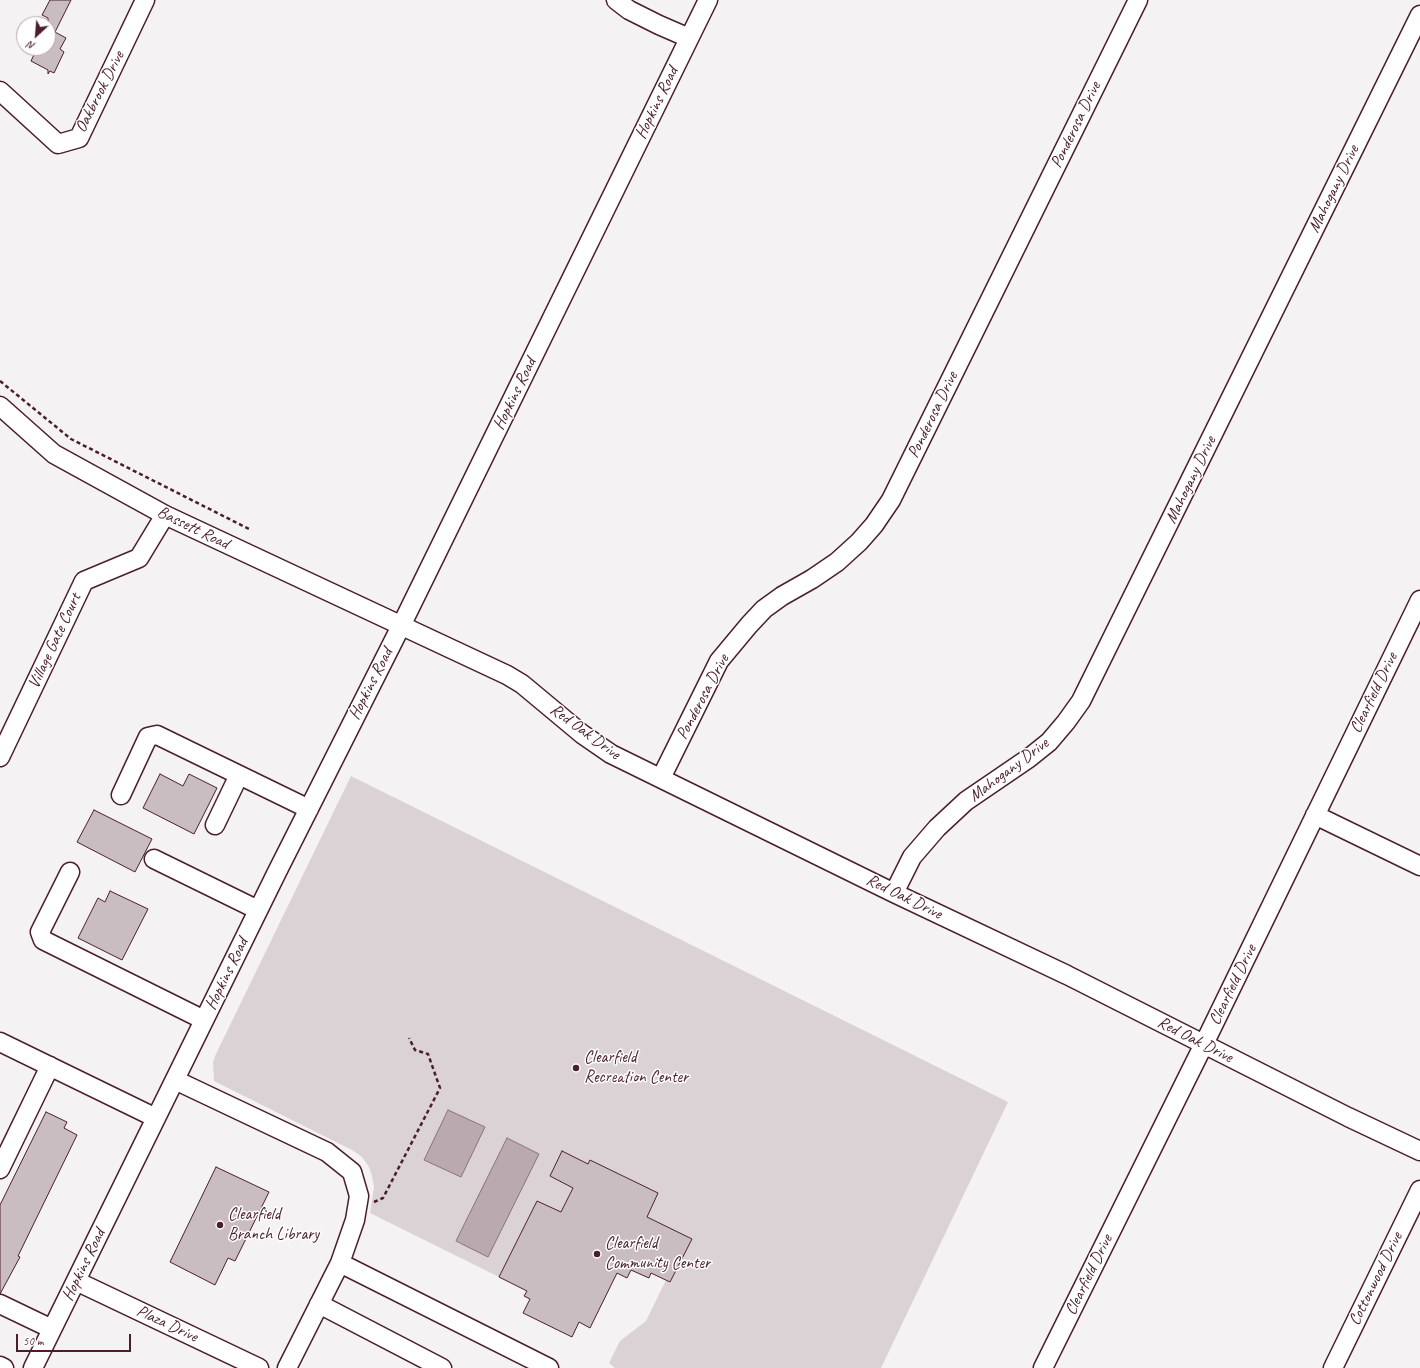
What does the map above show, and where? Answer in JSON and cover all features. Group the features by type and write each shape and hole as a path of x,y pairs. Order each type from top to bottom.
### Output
{"street":[{"name":"Oakbrook Drive","path":"0,92 58,144 79,138 145,0"},
{"path":"616,0 629,10 689,38"},
{"name":"Hopkins Road","path":"34,1368 258,910 401,626 708,0"},
{"name":"Ponderosa Drive","path":"661,778 719,661 764,609 837,562 859,542 874,525 891,500 1138,0"},
{"name":"Mahogany Drive","path":"894,892 912,857 937,828 966,801 1029,758 1049,742 1081,701 1420,15"},
{"name":"Bassett Road","path":"0,406 54,454 164,515 401,626"},
{"name":"Village Gate Court","path":"0,757 84,581 139,558 164,515"},
{"name":"Clearfield Drive","path":"1043,1368 1204,1044 1420,600"},
{"name":"Red Oak Drive","path":"401,626 507,675 522,684 588,738 611,754 1067,975 1348,1117 1420,1151"},
{"path":"121,795 148,737 157,735 309,809"},
{"path":"215,825 239,775"},
{"path":"1315,814 1420,866"},
{"path":"154,859 258,910"},
{"path":"70,872 40,932 43,940 204,1020"},
{"path":"2,1048 50,1066 156,1118"},
{"path":"0,1169 50,1066"},
{"path":"175,1080 327,1152 352,1172 359,1196 355,1220 340,1262 286,1368"},
{"name":"Cottonwood Drive","path":"1333,1368 1420,1190"},
{"path":"340,1262 550,1368"},
{"name":"Plaza Drive","path":"76,1281 259,1368"},
{"path":"0,1304 52,1329"},
{"path":"319,1304 442,1368"},
{"path":"0,1366 4,1368"}],"path":[{"path":"0,381 17,397 71,439 249,529"},
{"path":"372,1204 383,1198 440,1088 428,1054 415,1050 410,1038"}],"shaded area":[{"name":"Clearfield Recreation Center","path":"351,776 1008,1102 881,1368 615,1368 609,1363 620,1341 646,1321 666,1280 670,1282 692,1239 647,1217 658,1193 590,1160 588,1164 562,1151 550,1176 573,1188 561,1212 537,1201 499,1277 370,1213 374,1187 372,1176 369,1167 362,1157 352,1150 214,1081 213,1062 215,1056"},
{"path":"448,1110 485,1127 461,1177 424,1160"},
{"path":"507,1138 539,1154 488,1257 456,1241"}],"building":[{"path":"50,0 71,0 56,30 56,16 42,15"},
{"path":"56,33 66,38 60,49 64,52 54,73 50,71 48,74 48,70 31,61 33,56 56,56"},
{"path":"160,774 183,786 189,774 217,788 194,834 143,808"},
{"path":"94,810 152,839 135,872 77,842"},
{"path":"110,891 148,909 122,960 78,938 98,898 105,902"},
{"path":"46,1112 67,1122 64,1128 77,1135 18,1256 20,1257 0,1294 0,1205"},
{"name":"Clearfield Community Center","path":"562,1151 588,1164 590,1160 658,1193 647,1217 692,1239 670,1282 651,1273 649,1278 631,1270 627,1278 617,1273 590,1328 579,1322 572,1337 523,1313 530,1299 524,1296 527,1291 499,1277 537,1201 561,1212 573,1188 550,1176"},
{"name":"Clearfield Branch Library","path":"216,1167 269,1192 235,1261 228,1258 215,1285 170,1262"}],"place":[{"name":"Clearfield Recreation Center","path":"576,1068"},
{"name":"Clearfield Branch Library","path":"220,1225"},
{"name":"Clearfield Community Center","path":"597,1254"}]}
